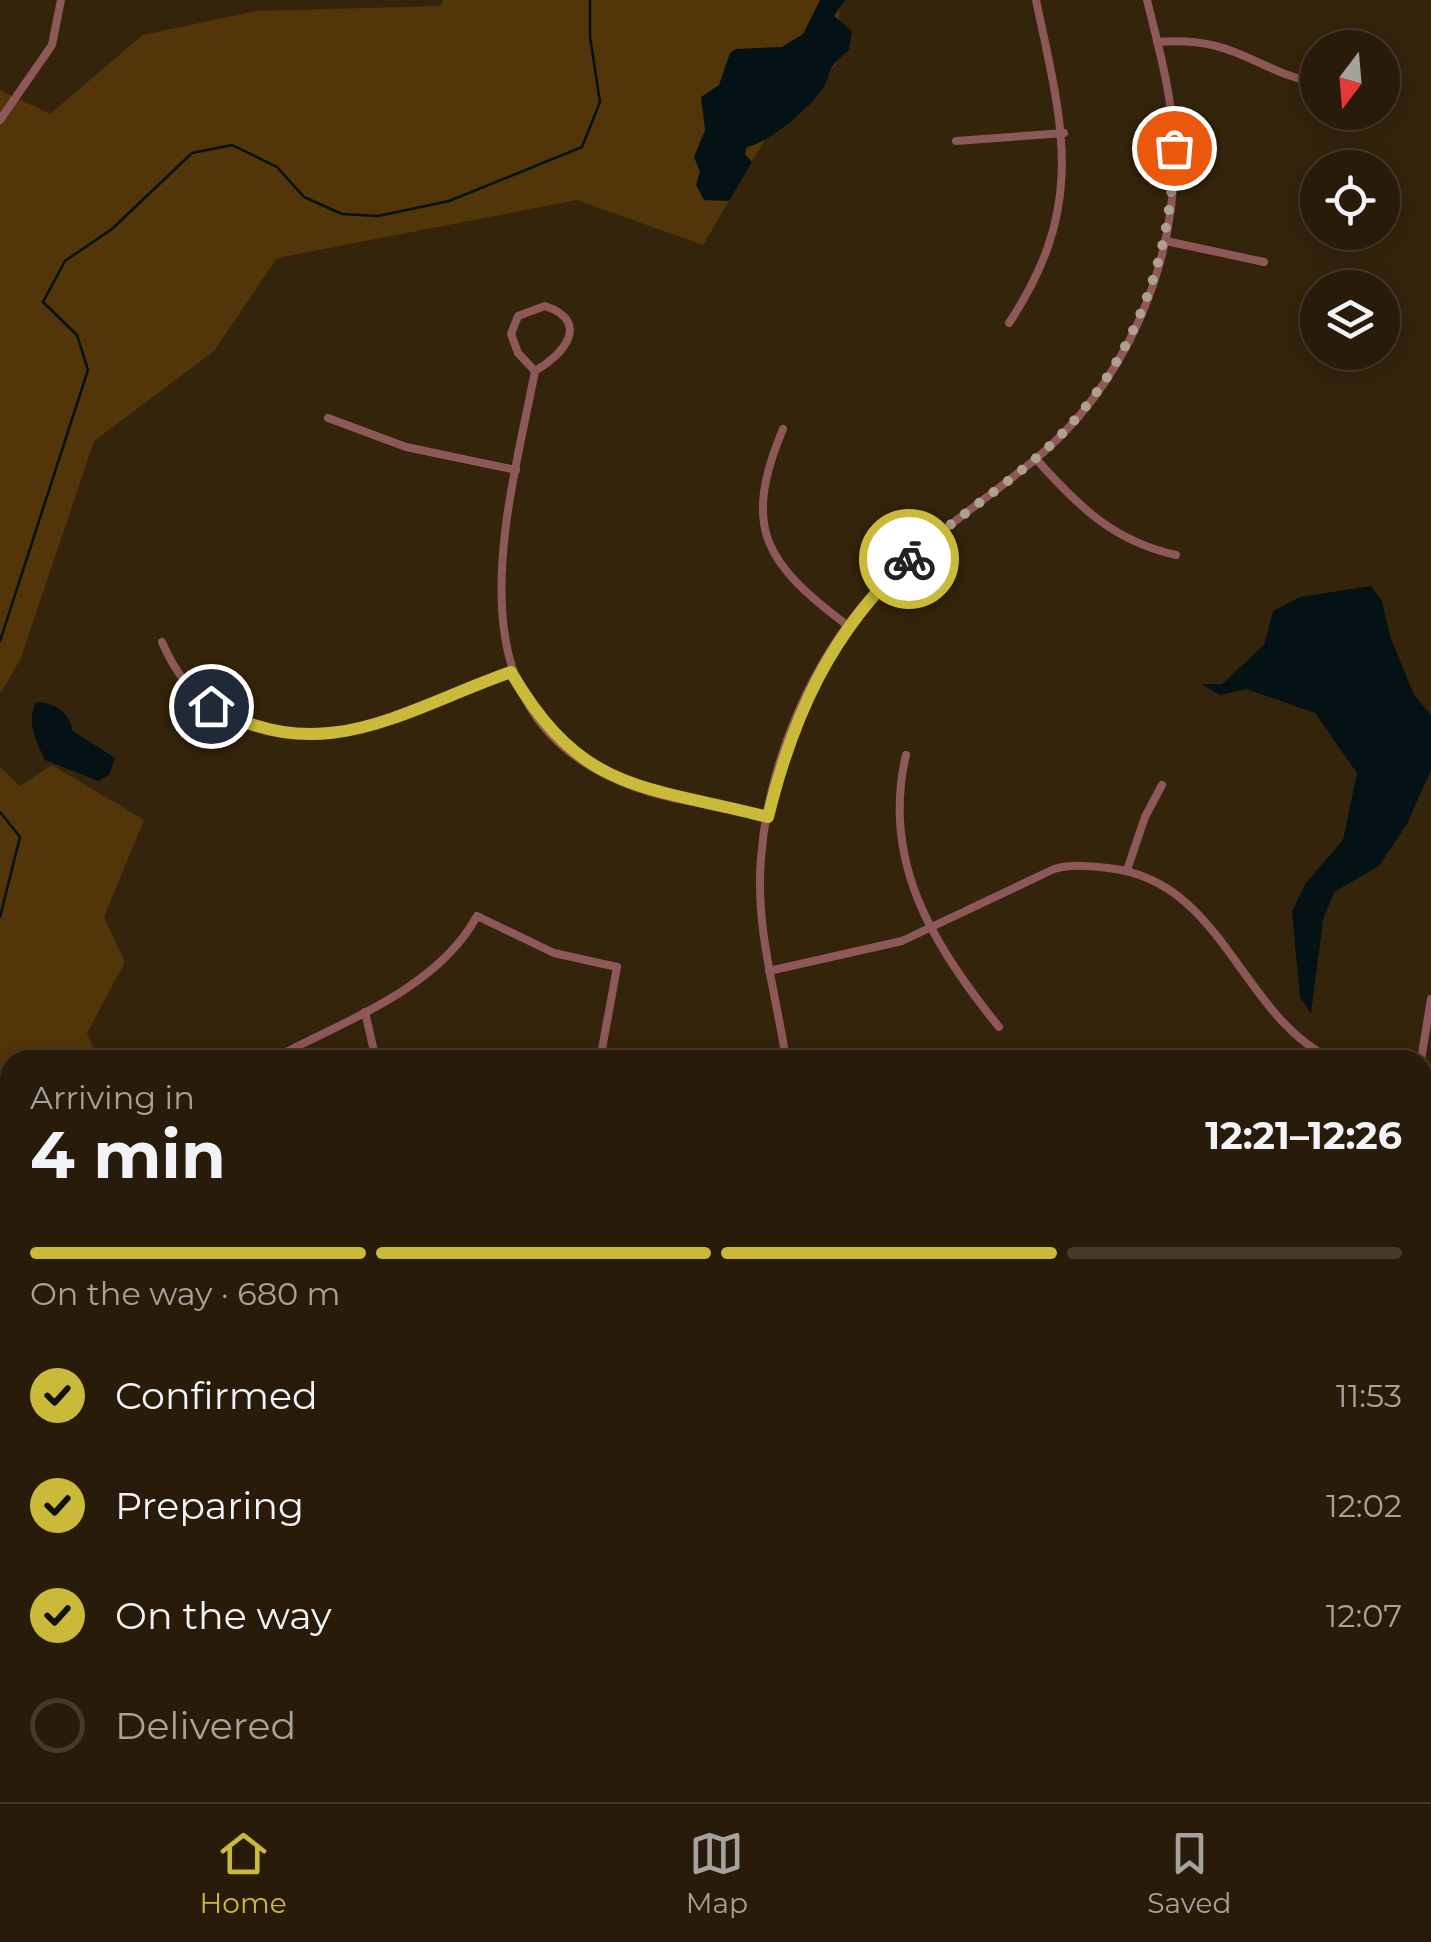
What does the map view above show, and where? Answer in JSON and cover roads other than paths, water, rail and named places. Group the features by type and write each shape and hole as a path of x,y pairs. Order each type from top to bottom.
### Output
{"street":[{"path":"0,120 52,46 61,0"},
{"path":"1009,323 1030,291 1054,230 1064,167 1064,133 1036,0"},
{"path":"784,1050 759,901 768,817 800,710 847,625 928,542 1036,459 1086,407 1116,364 1150,296 1166,240 1174,148 1147,0"},
{"path":"1157,42 1198,40 1229,46 1300,78"},
{"path":"956,141 1064,133"},
{"path":"1166,240 1264,262"},
{"path":"535,371 518,353 510,334 526,309 545,306 562,317 570,335 562,354 535,371 516,470 500,587 511,672 532,708 562,743 607,774 657,794 768,817"},
{"path":"328,418 406,447 516,470"},
{"path":"783,430 764,481 767,535 791,582 847,625"},
{"path":"1036,459 1075,503 1107,530 1126,540 1176,554"},
{"path":"162,642 178,676 211,706 241,724 294,737 326,737 368,728 511,672"},
{"path":"906,755 897,793 897,826 913,888 968,988 999,1027"},
{"path":"1127,870 1144,817 1162,785"},
{"path":"768,971 859,954 933,926 1054,869 1075,865 1127,870 1188,902 1210,924 1286,1027 1318,1050"},
{"path":"290,1050 366,1012 445,958 466,936 477,916 554,953 617,967 602,1050"},
{"path":"1423,1050 1431,999"},
{"path":"366,1012 374,1050"}],"waterway":[{"path":"0,641 88,370 77,335 43,302 65,261 112,229 192,153 232,145 277,167 304,197 342,214 378,216 449,201 582,147 600,102 590,37 590,0"},
{"path":"0,812 20,837 0,917"},
{"path":"0,1251 0,1277"}]}
